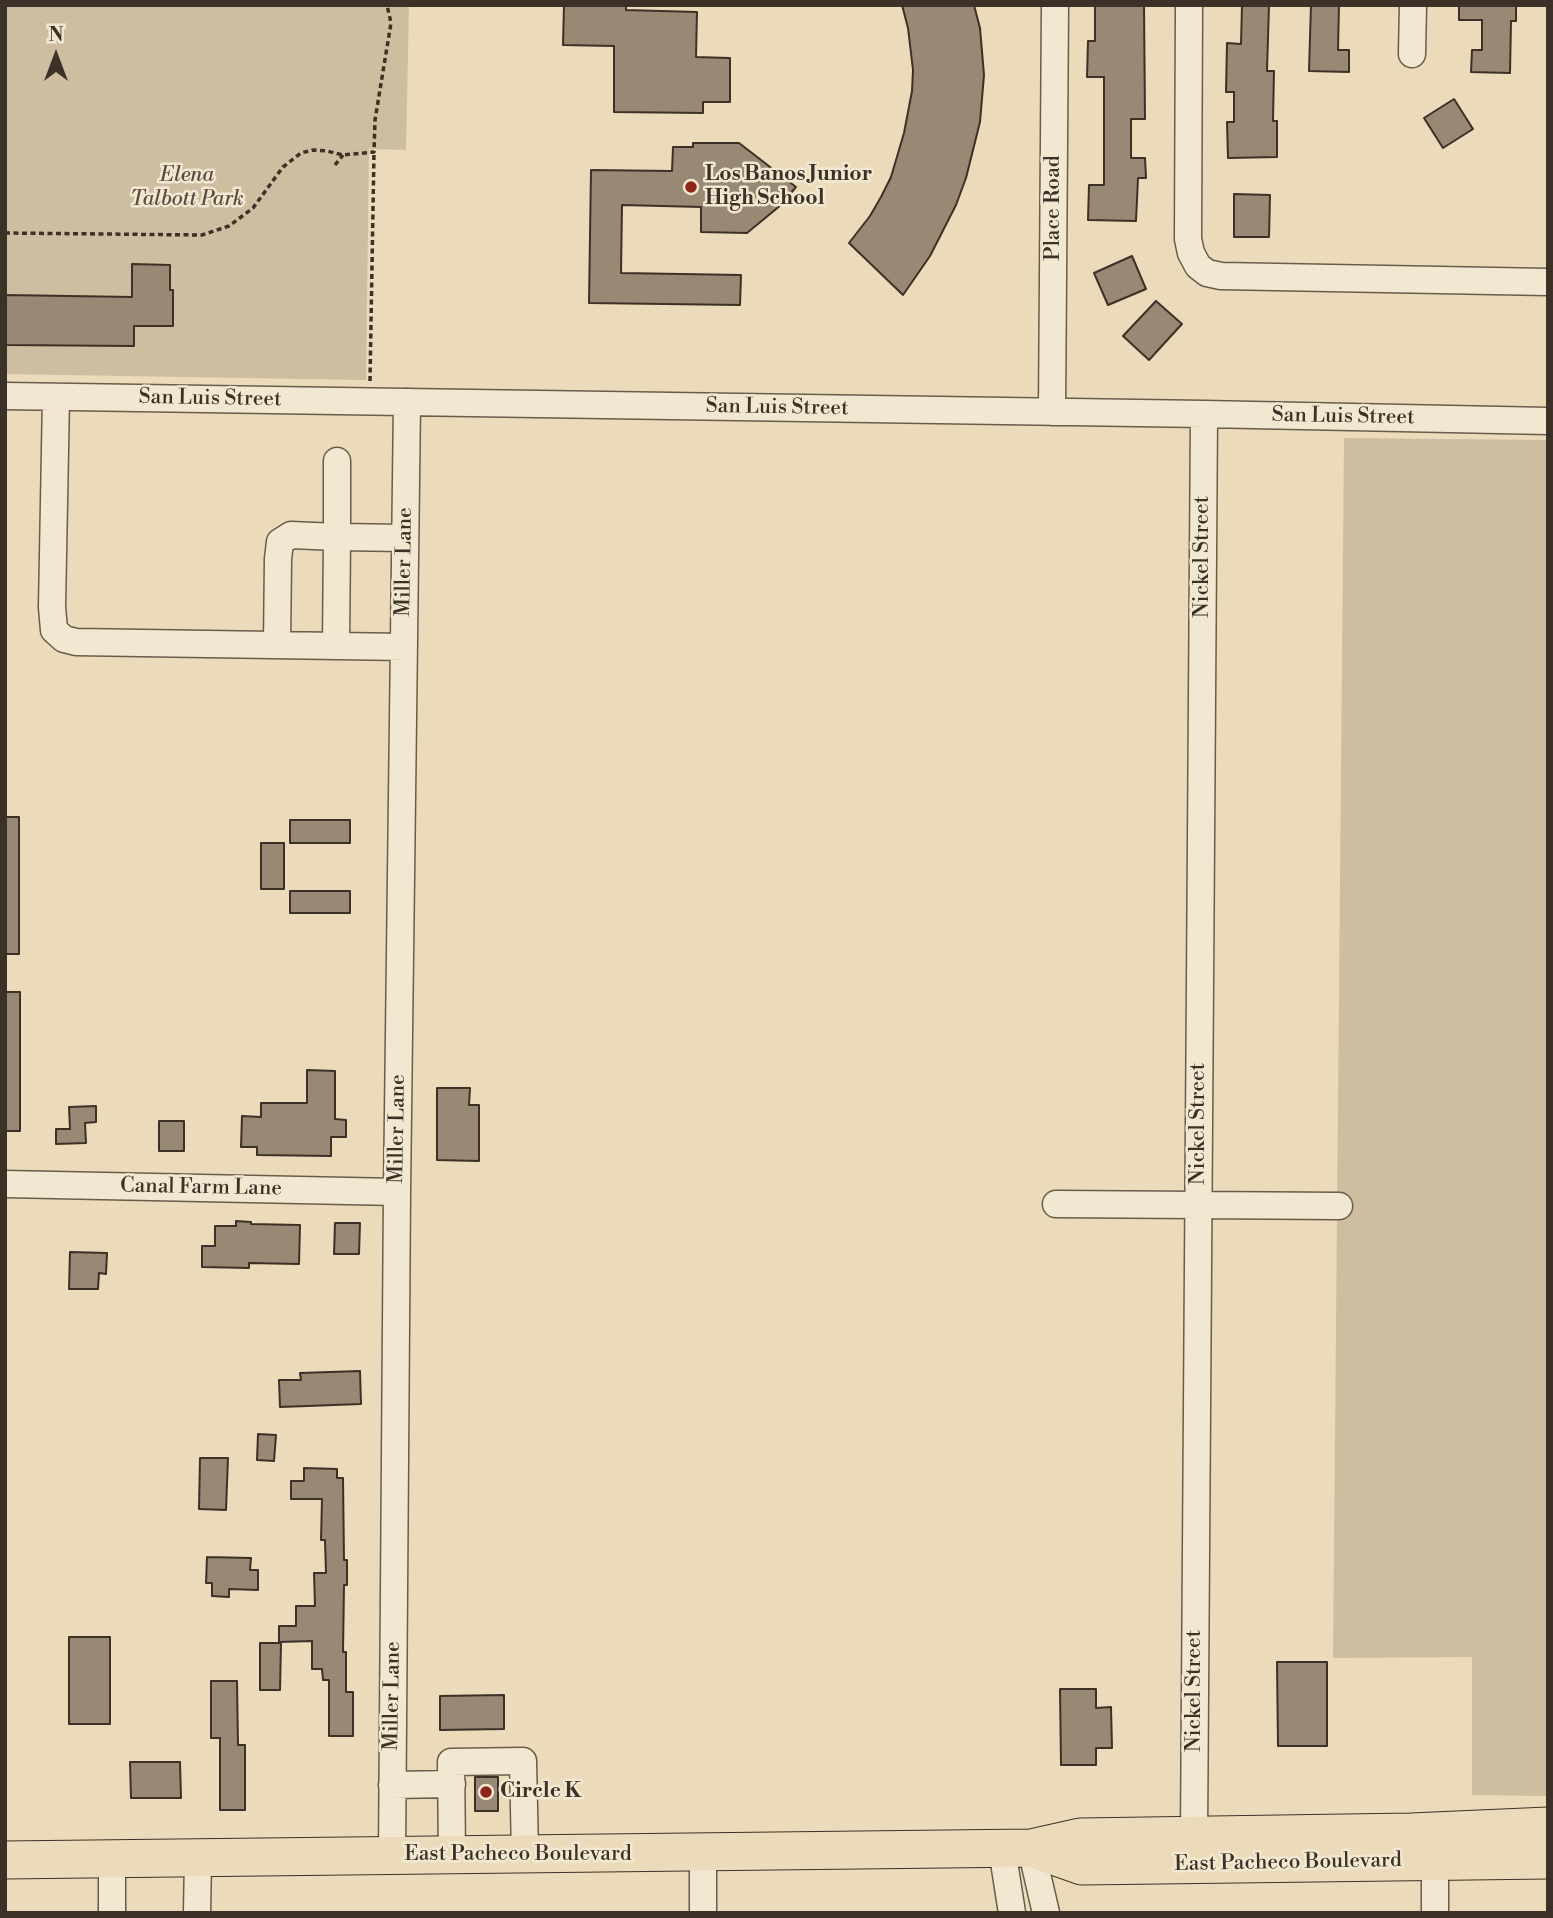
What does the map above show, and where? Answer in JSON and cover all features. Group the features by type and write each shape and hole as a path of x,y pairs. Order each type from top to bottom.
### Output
{"highway":[{"name":"East Pacheco Boulevard","path":"5,1860 1016,1849 1080,1837 1410,1832 1548,1826"},
{"name":"East Pacheco Boulevard","path":"1016,1849 1082,1866 1548,1860"}],"street":[{"name":"Place Road","path":"1052,412 1055,5"},
{"path":"1189,5 1188,239 1198,266 1207,273 1221,276 1548,282"},
{"path":"1412,54 1413,5"},
{"name":"San Luis Street","path":"5,396 1548,421"},
{"path":"57,397 52,607 54,630 64,639 76,642 404,646"},
{"name":"Miller Lane","path":"392,1856 407,402"},
{"name":"Nickel Street","path":"1194,1835 1203,414"},
{"path":"336,646 337,461"},
{"path":"278,645 280,542 291,536 405,538"},
{"name":"Canal Farm Lane","path":"5,1184 397,1192"},
{"path":"1056,1205 1339,1206"},
{"path":"452,1855 451,1762 523,1762 524,1854"},
{"path":"392,1785 452,1784"},
{"path":"1012,1913 1016,1849"},
{"path":"1016,1849 1046,1913"},
{"path":"703,1853 703,1913"},
{"path":"197,1913 198,1858"},
{"path":"112,1859 112,1913"},
{"path":"1435,1861 1435,1913"}],"path":[{"path":"370,402 375,120 391,23 387,5"},
{"path":"5,233 202,234 229,226 253,208 283,167 301,153 313,150 343,155 374,152"},
{"path":"335,165 343,155"}],"green space":[{"name":"Elena Talbott Park","path":"5,5 409,5 406,150 369,149 366,380 5,374"},
{"path":"1344,438 1548,440 1548,1796 1472,1795 1472,1657 1333,1658"}],"building":[{"path":"564,5 626,5 626,10 697,12 696,57 730,58 730,102 703,102 703,113 614,112 614,46 563,45"},
{"path":"902,5 974,5 980,28 984,75 980,122 966,178 956,205 930,256 903,295 849,243 870,216 891,177 904,133 913,70"},
{"path":"1095,5 1144,5 1145,119 1131,119 1131,158 1145,158 1146,178 1138,178 1136,221 1088,220 1089,185 1104,185 1104,77 1087,77 1088,41 1095,41"},
{"path":"1242,5 1269,5 1267,71 1274,71 1273,121 1277,121 1277,157 1228,158 1227,122 1234,122 1234,92 1226,92 1227,43 1241,44"},
{"path":"1311,5 1339,5 1338,50 1349,50 1349,72 1309,71"},
{"path":"1459,5 1516,5 1516,21 1511,21 1510,73 1471,72 1472,50 1482,50 1482,20 1459,20"},
{"path":"1454,99 1473,129 1443,148 1424,118"},
{"path":"693,143 739,143 796,187 781,205 747,233 701,232 701,207 622,205 621,273 741,275 740,305 589,303 591,170 672,171 673,147 693,147"},
{"path":"1234,194 1270,195 1269,237 1234,237"},
{"path":"1132,256 1146,289 1108,305 1094,273"},
{"path":"132,264 170,265 173,326 134,326 134,346 5,345 5,295 132,297"},
{"path":"1156,301 1182,324 1149,360 1123,336"},
{"path":"5,817 19,817 19,954 5,954"},
{"path":"290,820 350,820 350,843 290,843"},
{"path":"261,843 284,843 284,889 261,889"},
{"path":"290,891 350,891 350,913 290,913"},
{"path":"5,992 20,992 20,1131 5,1131"},
{"path":"307,1070 335,1071 335,1119 346,1120 346,1137 331,1137 331,1156 257,1155 257,1147 241,1147 242,1116 261,1117 261,1103 307,1103"},
{"path":"437,1088 470,1088 469,1105 479,1105 479,1161 437,1160"},
{"path":"96,1106 96,1122 85,1123 86,1143 56,1144 56,1129 70,1129 69,1107"},
{"path":"159,1121 184,1121 184,1151 159,1151"},
{"path":"236,1221 300,1225 299,1264 249,1263 249,1268 202,1267 202,1246 215,1246 215,1226 236,1226"},
{"path":"335,1223 360,1223 359,1254 334,1254"},
{"path":"70,1252 107,1253 106,1274 99,1273 98,1289 69,1289"},
{"path":"360,1371 361,1404 280,1407 279,1380 301,1380 300,1373"},
{"path":"258,1434 276,1435 274,1461 257,1460"},
{"path":"200,1458 228,1458 226,1510 199,1509"},
{"path":"304,1468 337,1469 337,1478 343,1478 347,1585 344,1585 343,1652 346,1652 346,1692 353,1692 353,1736 329,1736 329,1680 323,1680 322,1669 312,1669 312,1641 279,1642 279,1626 296,1626 296,1606 315,1606 314,1573 326,1573 325,1540 321,1540 322,1499 291,1499 291,1481 304,1481"},
{"path":"207,1557 251,1558 250,1570 258,1570 258,1590 229,1589 229,1597 212,1596 212,1583 206,1583"},
{"path":"69,1637 110,1637 110,1724 69,1724"},
{"path":"260,1643 281,1643 280,1690 260,1690"},
{"path":"1277,1662 1327,1662 1327,1746 1278,1746"},
{"path":"211,1681 237,1681 238,1745 245,1745 245,1810 220,1810 220,1738 211,1738"},
{"path":"1060,1689 1096,1689 1096,1708 1111,1707 1112,1748 1096,1748 1096,1765 1061,1765"},
{"path":"504,1695 504,1729 440,1730 440,1696"},
{"path":"130,1762 180,1762 181,1798 131,1798"},
{"path":"475,1777 498,1777 498,1811 475,1811"}],"place":[{"name":"Los Banos Junior High School","path":"691,187"},
{"name":"Circle K","path":"486,1792"}]}
